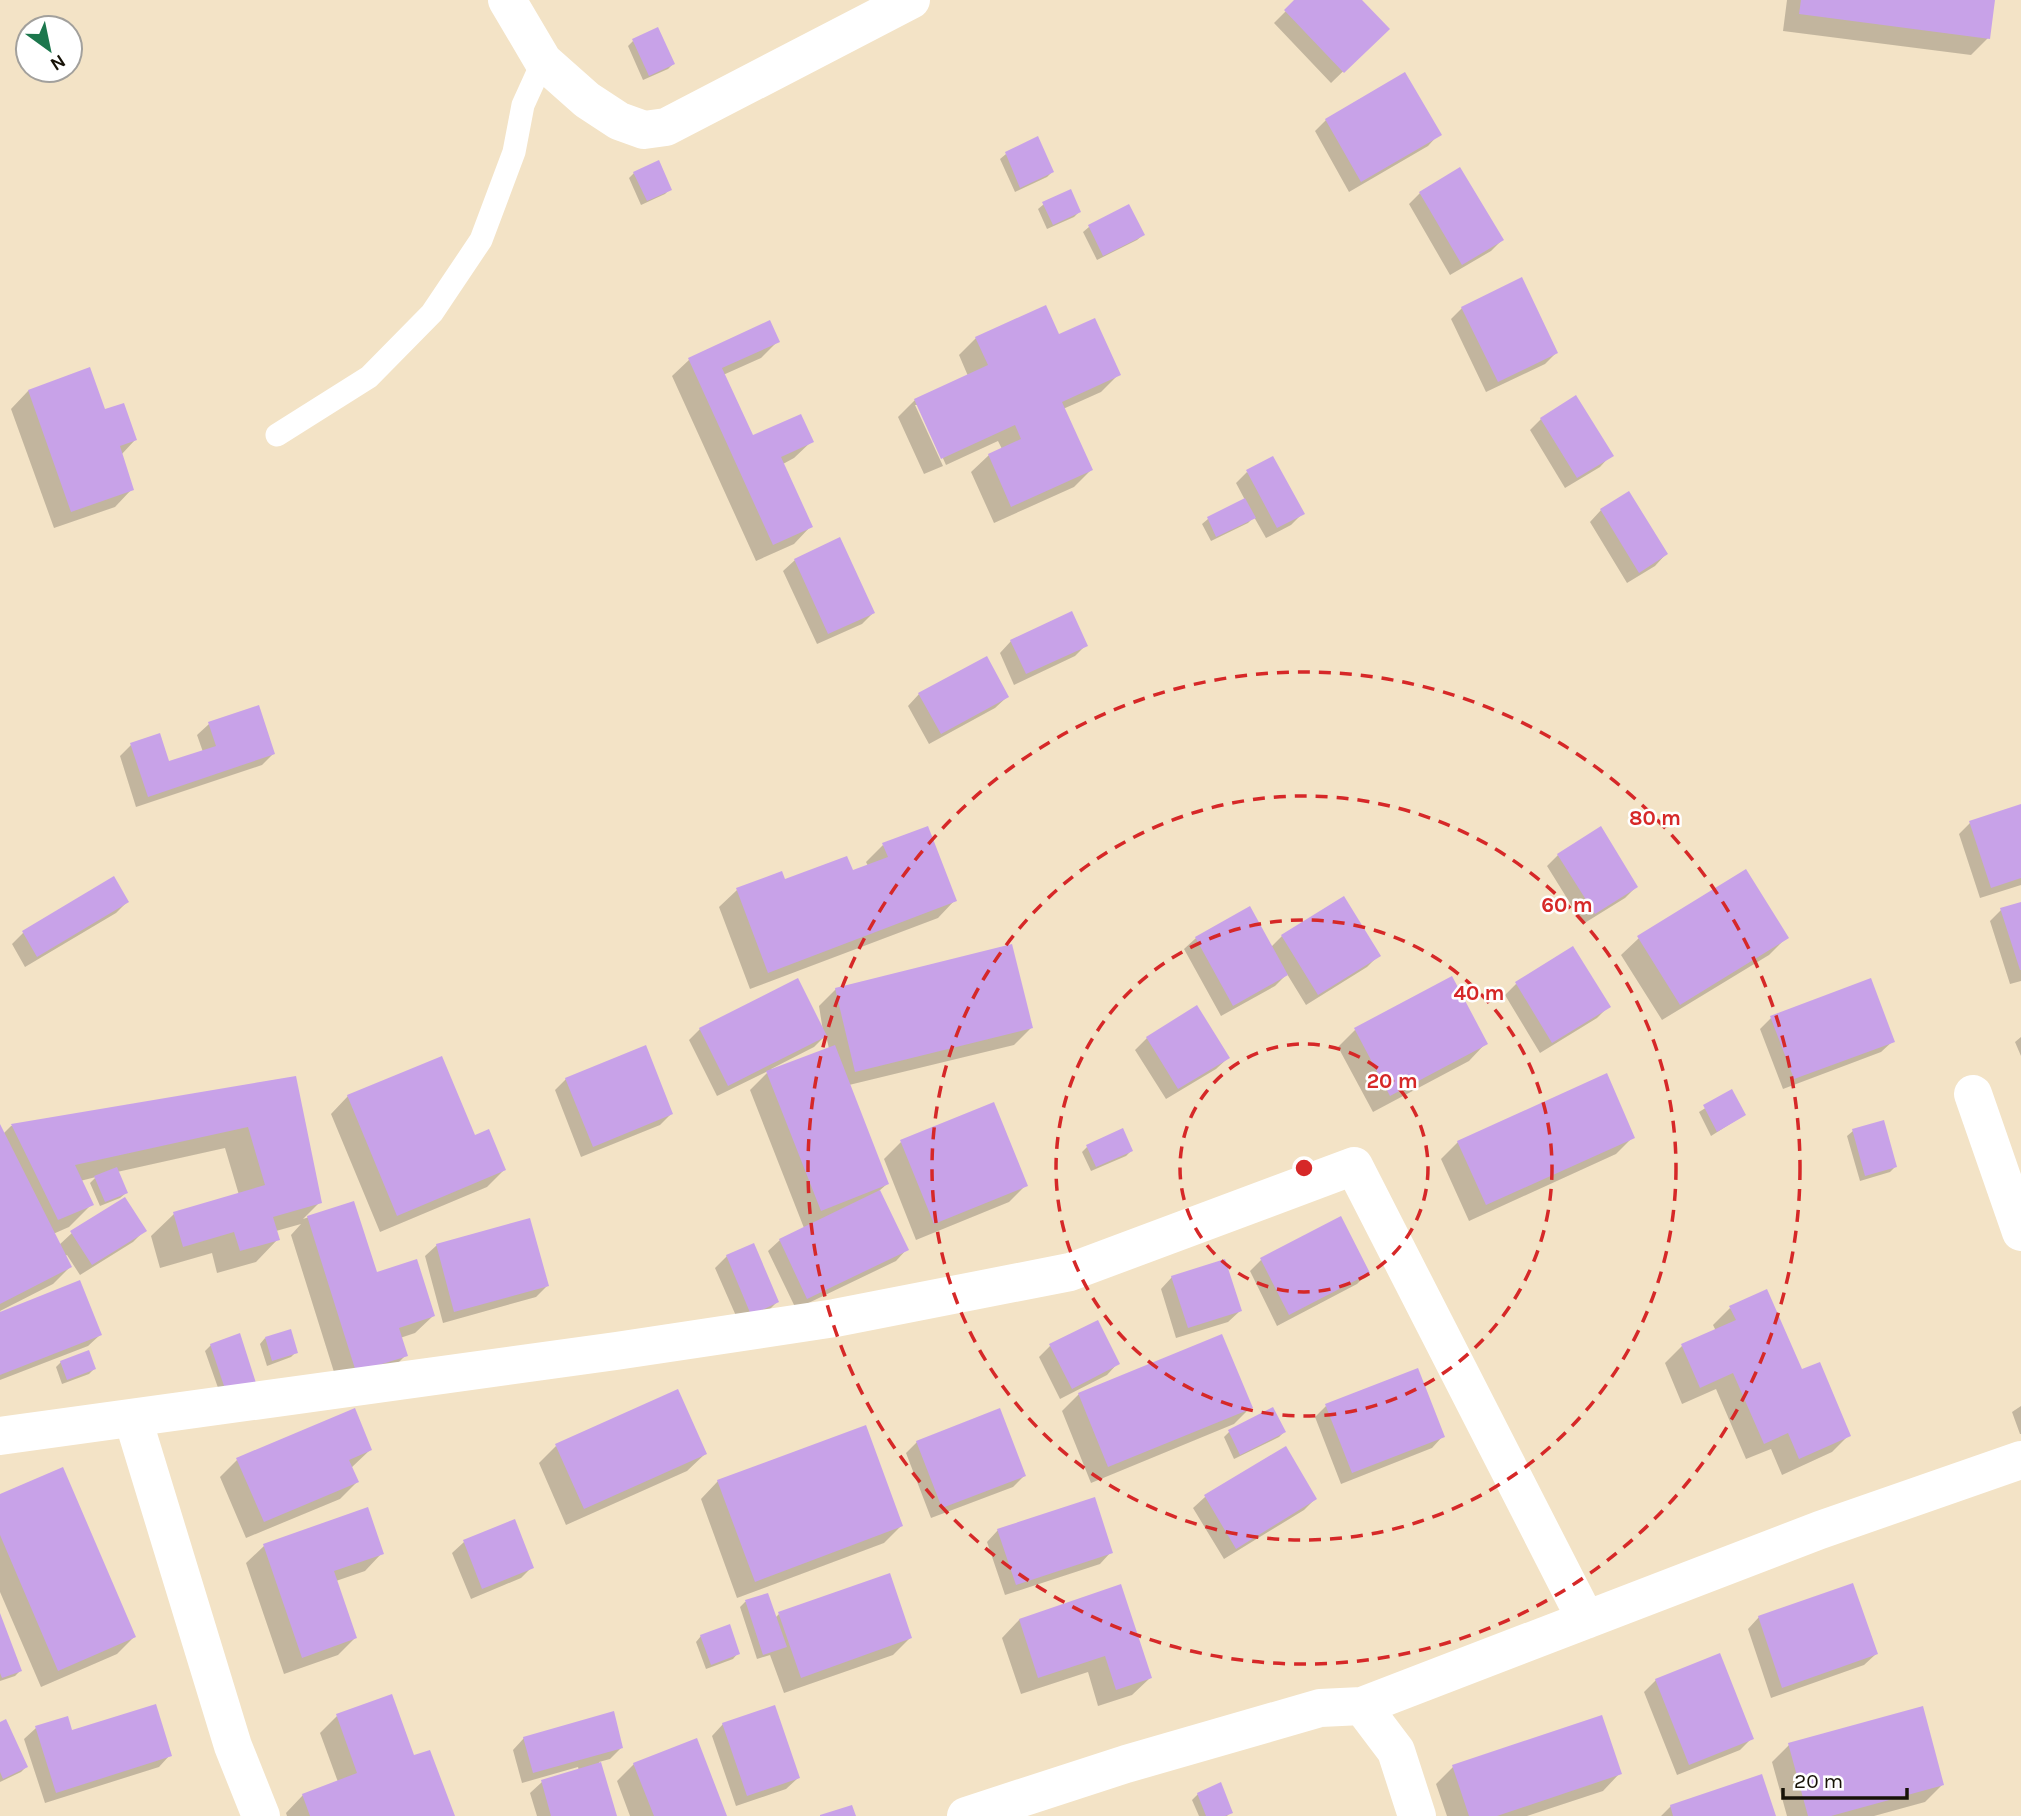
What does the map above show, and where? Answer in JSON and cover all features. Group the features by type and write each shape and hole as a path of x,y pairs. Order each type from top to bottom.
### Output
{"street":[{"path":"507,0 543,61 587,100 619,121 644,130 666,127 911,0"},
{"path":"1973,1094 2021,1233"},
{"path":"0,1436 616,1352 835,1318 1070,1272 1354,1166 1586,1620"},
{"path":"133,1419 233,1746 261,1816"},
{"path":"966,1816 1126,1765 1320,1709 1362,1706 1820,1530 2021,1460"},
{"path":"1362,1706 1396,1751 1417,1816"}],"lane":[{"path":"277,435 369,377 432,313 481,240 514,152 523,105 543,61"}],"building":[{"path":"1294,0 1362,0 1390,29 1344,73 1284,10"},
{"path":"1801,0 1995,0 1990,39 1799,14"},
{"path":"658,27 675,64 649,76 632,39"},
{"path":"1405,72 1442,135 1361,182 1325,119"},
{"path":"1038,136 1054,172 1020,188 1005,152"},
{"path":"659,160 672,190 647,201 633,172"},
{"path":"1460,167 1504,240 1462,265 1419,192"},
{"path":"1071,189 1081,212 1053,225 1042,202"},
{"path":"1129,204 1145,235 1103,256 1088,225"},
{"path":"1522,277 1558,353 1498,382 1461,307"},
{"path":"1046,305 1059,334 1095,318 1121,375 1062,402 1093,470 1011,507 988,454 1021,439 1015,425 941,459 914,399 988,365 975,337"},
{"path":"770,320 780,342 722,368 753,435 801,414 814,442 781,457 813,527 773,545 688,358"},
{"path":"90,367 105,409 124,403 137,440 120,446 134,490 71,512 28,390"},
{"path":"1576,395 1614,456 1577,478 1540,418"},
{"path":"1273,456 1305,514 1277,528 1246,470"},
{"path":"1629,491 1668,554 1639,573 1600,509"},
{"path":"1245,498 1256,518 1216,537 1207,517"},
{"path":"840,537 875,613 828,634 794,559"},
{"path":"1072,611 1088,646 1026,674 1010,640"},
{"path":"987,656 1009,697 941,734 918,693"},
{"path":"259,705 275,754 148,797 130,743 160,733 169,761 216,746 208,722"},
{"path":"2021,804 2021,878 1991,888 1969,821"},
{"path":"928,826 957,901 768,973 736,888 782,871 785,879 847,856 853,870 888,857 882,843"},
{"path":"1601,826 1638,887 1595,914 1557,854"},
{"path":"1746,869 1789,938 1680,1005 1637,936"},
{"path":"114,876 129,902 37,957 22,931"},
{"path":"1344,896 1381,956 1318,995 1281,935"},
{"path":"2021,902 2021,970 2020,970 2000,908"},
{"path":"1250,906 1288,975 1233,1006 1195,937"},
{"path":"1012,944 1033,1028 855,1072 835,988"},
{"path":"1573,946 1611,1007 1552,1043 1515,982"},
{"path":"1452,976 1488,1044 1390,1096 1354,1028"},
{"path":"798,978 827,1036 728,1086 699,1028"},
{"path":"1871,978 1895,1042 1794,1079 1770,1016"},
{"path":"1197,1005 1230,1058 1178,1089 1146,1037"},
{"path":"646,1045 673,1114 593,1147 565,1078"},
{"path":"835,1045 889,1184 821,1211 766,1071"},
{"path":"442,1056 475,1135 489,1129 506,1170 397,1216 347,1095"},
{"path":"1607,1073 1635,1138 1486,1205 1457,1141"},
{"path":"296,1076 322,1203 273,1217 280,1240 240,1251 234,1232 183,1247 173,1212 265,1185 248,1127 75,1165 94,1205 58,1220 11,1124"},
{"path":"1732,1089 1746,1115 1717,1132 1703,1105"},
{"path":"994,1102 1028,1186 934,1224 900,1140"},
{"path":"1884,1120 1897,1167 1865,1176 1852,1129"},
{"path":"0,1124 72,1267 0,1304"},
{"path":"1123,1128 1133,1151 1096,1167 1086,1145"},
{"path":"117,1167 128,1193 105,1202 94,1176"},
{"path":"880,1190 909,1250 807,1299 779,1239"},
{"path":"125,1197 147,1231 92,1265 70,1231"},
{"path":"354,1201 377,1272 417,1259 435,1316 399,1328 408,1356 356,1372 307,1216"},
{"path":"1341,1216 1370,1273 1289,1315 1260,1258"},
{"path":"530,1218 549,1286 454,1312 436,1244"},
{"path":"754,1243 779,1302 751,1315 726,1255"},
{"path":"1225,1259 1242,1311 1188,1328 1171,1276"},
{"path":"80,1280 102,1335 0,1375 0,1312"},
{"path":"1767,1289 1802,1369 1820,1362 1851,1436 1799,1459 1788,1433 1764,1444 1733,1373 1700,1388 1681,1344 1736,1320 1729,1306"},
{"path":"1098,1320 1120,1364 1072,1389 1049,1344"},
{"path":"291,1329 298,1353 272,1361 265,1337"},
{"path":"240,1333 257,1386 227,1395 210,1344"},
{"path":"1222,1334 1253,1408 1108,1467 1078,1393"},
{"path":"89,1350 96,1369 67,1380 60,1361"},
{"path":"1418,1368 1445,1437 1352,1473 1325,1404"},
{"path":"678,1389 707,1454 584,1509 555,1444"},
{"path":"1273,1407 1286,1432 1240,1455 1228,1430"},
{"path":"355,1408 372,1450 349,1460 359,1482 264,1522 236,1458"},
{"path":"1000,1408 1026,1476 942,1508 916,1441"},
{"path":"866,1425 903,1526 755,1582 717,1480"},
{"path":"1286,1446 1317,1499 1236,1549 1204,1495"},
{"path":"63,1467 136,1637 58,1671 0,1535 0,1494"},
{"path":"1095,1497 1113,1553 1016,1585 997,1529"},
{"path":"368,1507 384,1554 334,1571 357,1638 302,1658 263,1544"},
{"path":"515,1519 534,1568 482,1589 463,1540"},
{"path":"890,1573 912,1638 801,1678 778,1612"},
{"path":"1853,1583 1878,1654 1782,1688 1758,1616"},
{"path":"1121,1584 1152,1678 1116,1690 1105,1656 1038,1678 1019,1619"},
{"path":"768,1593 787,1647 763,1655 745,1600"},
{"path":"0,1613 22,1671 2,1678 0,1673"},
{"path":"730,1624 740,1654 711,1665 700,1635"},
{"path":"1720,1653 1754,1739 1689,1765 1655,1679"},
{"path":"392,1694 414,1755 430,1750 455,1816 310,1816 302,1794 357,1773 336,1714"},
{"path":"156,1704 172,1756 56,1793 35,1726 68,1716 72,1730"},
{"path":"775,1705 800,1778 747,1796 722,1723"},
{"path":"1923,1706 1944,1785 1831,1816 1808,1816 1788,1743"},
{"path":"614,1711 623,1748 533,1773 523,1737"},
{"path":"1602,1715 1622,1774 1497,1816 1469,1816 1452,1765"},
{"path":"6,1719 28,1767 3,1779 0,1772 0,1722"},
{"path":"697,1738 727,1816 654,1816 633,1763"},
{"path":"601,1762 617,1816 551,1816 541,1780"},
{"path":"1762,1774 1776,1816 1673,1816 1670,1805"},
{"path":"1221,1782 1233,1813 1206,1816 1197,1793"},
{"path":"852,1805 856,1816 820,1816 820,1815"}]}
